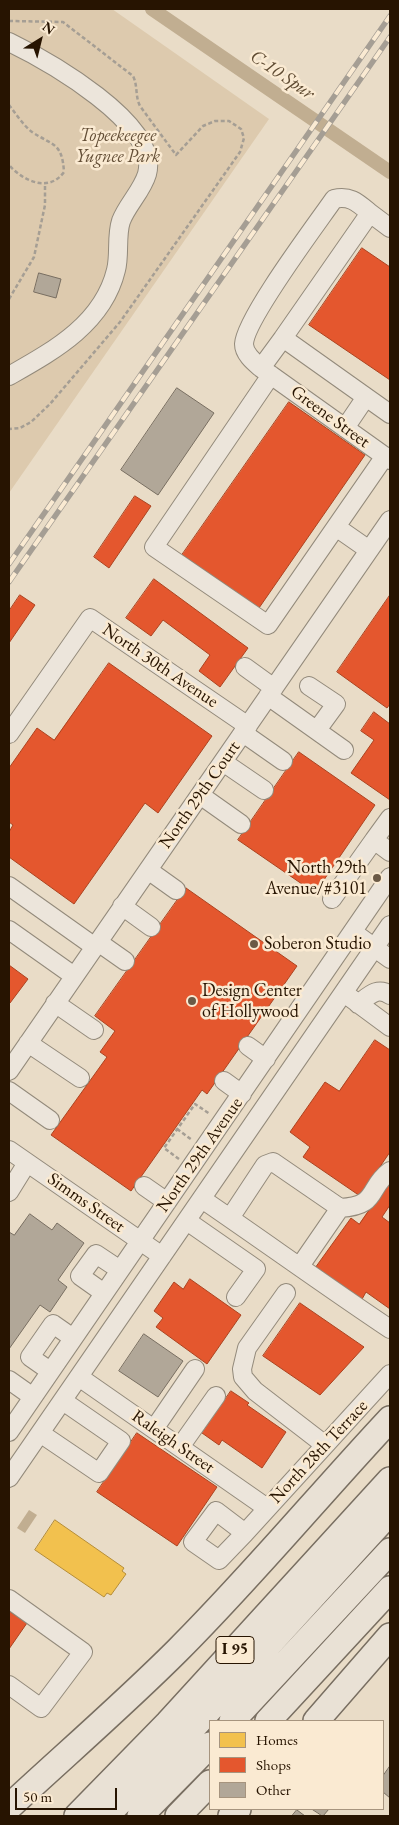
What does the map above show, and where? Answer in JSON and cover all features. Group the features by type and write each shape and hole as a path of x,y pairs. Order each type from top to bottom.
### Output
{"highway":[{"path":"9,1807 177,1652 240,1586 333,1480 390,1419"},
{"name":"I 95","path":"77,1816 168,1723 390,1480"},
{"path":"106,1816 188,1733 390,1512"},
{"path":"233,1720 390,1551"},
{"path":"269,1720 390,1588"},
{"path":"317,1720 390,1636"},
{"path":"140,1816 209,1746"},
{"path":"178,1816 209,1785"}],"street":[{"path":"9,42 39,56 103,98 146,150 147,174 121,222 116,270 98,311 57,349 9,376"},
{"name":"Greene Street","path":"370,213 356,201 344,196 334,199 252,320 244,344 248,356 266,371 388,458"},
{"path":"388,458 336,527 268,625 154,547 266,371 283,338 370,213 390,228"},
{"path":"283,338 390,414"},
{"path":"345,428 366,397"},
{"name":"North 29th Court","path":"9,1071 390,520"},
{"path":"336,527 369,550"},
{"name":"North 30th Avenue","path":"9,734 90,618 245,730"},
{"path":"245,667 271,692 344,750"},
{"path":"309,686 336,704 317,730"},
{"path":"245,730 283,762"},
{"path":"223,762 264,790"},
{"path":"200,795 241,824"},
{"path":"332,898 390,818"},
{"path":"374,840 390,852"},
{"path":"148,870 176,890"},
{"name":"North 29th Avenue","path":"9,1432 390,878"},
{"path":"9,886 125,961"},
{"path":"122,906 151,927"},
{"name":"North 29th Avenue","path":"9,1478 390,925"},
{"path":"9,930 74,976"},
{"path":"353,932 390,959"},
{"path":"358,1004 374,992 381,990 390,995"},
{"path":"344,993 390,1027"},
{"path":"55,1003 94,1030"},
{"path":"28,1043 80,1078"},
{"path":"248,1046 266,1059"},
{"path":"224,1081 242,1094"},
{"path":"9,1091 50,1120"},
{"name":"Simms Street","path":"9,1150 162,1256"},
{"path":"230,1218 265,1165 273,1162 340,1208 356,1207 364,1203 390,1171"},
{"path":"9,1192 27,1163"},
{"path":"144,1186 167,1202"},
{"path":"202,1199 300,1266 316,1280 390,1329"},
{"path":"300,1266 340,1208"},
{"path":"187,1221 256,1269 236,1297"},
{"path":"104,1293 80,1276 96,1254 120,1270"},
{"path":"286,1293 247,1348 242,1368 244,1377 254,1391 325,1444"},
{"path":"50,1371 30,1357 53,1324 73,1338"},
{"path":"154,1429 195,1369"},
{"name":"North 28th Terrace","path":"245,1533 390,1374"},
{"name":"Raleigh Street","path":"79,1377 267,1508"},
{"path":"9,1380 33,1397"},
{"path":"180,1447 216,1396"},
{"path":"40,1433 99,1473 121,1442 63,1401"},
{"path":"9,1599 83,1652 41,1708 9,1685"}],"path":[{"path":"9,105 33,132 52,142 61,154 64,172 55,181 45,184 29,180 14,171 9,164"},
{"path":"9,299 34,257 45,205 45,184"},
{"path":"183,1162 164,1148 177,1129 195,1104 214,1117"},
{"path":"177,1129 196,1142"}],"green space":[{"name":"Topeekeegee Yugnee Park","path":"9,9 112,9 269,119 9,493"}],"shaded area":[{"path":"29,1510 37,1515 25,1533 17,1528"}],"building: Homes":[{"path":"55,1520 124,1568 122,1571 126,1574 111,1595 107,1593 104,1597 35,1550"}],"building: Shops":[{"path":"362,248 390,267 390,380 309,325"},
{"path":"289,402 365,455 259,608 182,555"},
{"path":"135,496 151,506 109,568 94,557"},
{"path":"154,579 248,648 220,687 199,671 210,655 163,620 151,636 126,618"},
{"path":"20,595 35,605 9,643 9,611"},
{"path":"390,595 390,704 387,708 337,672"},
{"path":"109,663 212,736 158,813 145,803 74,904 9,857 9,832 13,825 9,822 9,768 37,728 54,740"},
{"path":"374,712 390,724 390,800 351,773 374,740 361,731"},
{"path":"299,752 375,805 315,893 238,840"},
{"path":"186,888 297,966 207,1094 202,1090 131,1191 51,1135 107,1057 100,1052 115,1031 95,1016"},
{"path":"9,965 28,979 10,1003 9,1002"},
{"path":"375,1040 390,1050 390,1152 360,1196 303,1157 310,1147 290,1132 325,1082 339,1091"},
{"path":"390,1180 390,1205 382,1217 390,1223 390,1309 366,1292 361,1301 315,1268 351,1218 359,1224"},
{"path":"190,1279 241,1315 207,1364 156,1327 163,1318 154,1311 174,1282 183,1289"},
{"path":"300,1303 364,1347 320,1395 263,1356"},
{"path":"231,1391 249,1403 247,1405 286,1432 262,1468 222,1440 219,1445 202,1433"},
{"path":"137,1433 217,1487 177,1546 97,1492"},
{"path":"9,1611 27,1623 9,1649"}],"building: Other":[{"path":"39,273 61,279 56,298 34,292"},
{"path":"177,388 214,413 158,495 121,470"},
{"path":"30,1214 52,1230 57,1223 84,1243 58,1280 67,1287 50,1312 40,1305 9,1349 9,1232 14,1235"},
{"path":"144,1334 183,1361 158,1397 119,1371"},
{"path":"390,1766 390,1798 384,1793 384,1775"},
{"path":"297,1810 305,1816 292,1816"},
{"path":"314,1810 328,1810 323,1816"}],"waterway":[{"name":"C-10 Spur","path":"152,9 390,172"}],"railway":[{"path":"9,564 390,16"},
{"path":"9,582 390,37"}],"place":[{"name":"North 29th Avenue/#3101","path":"377,878"},
{"name":"Soberon Studio","path":"254,944"},
{"name":"Design Center of Hollywood","path":"192,1001"}]}
